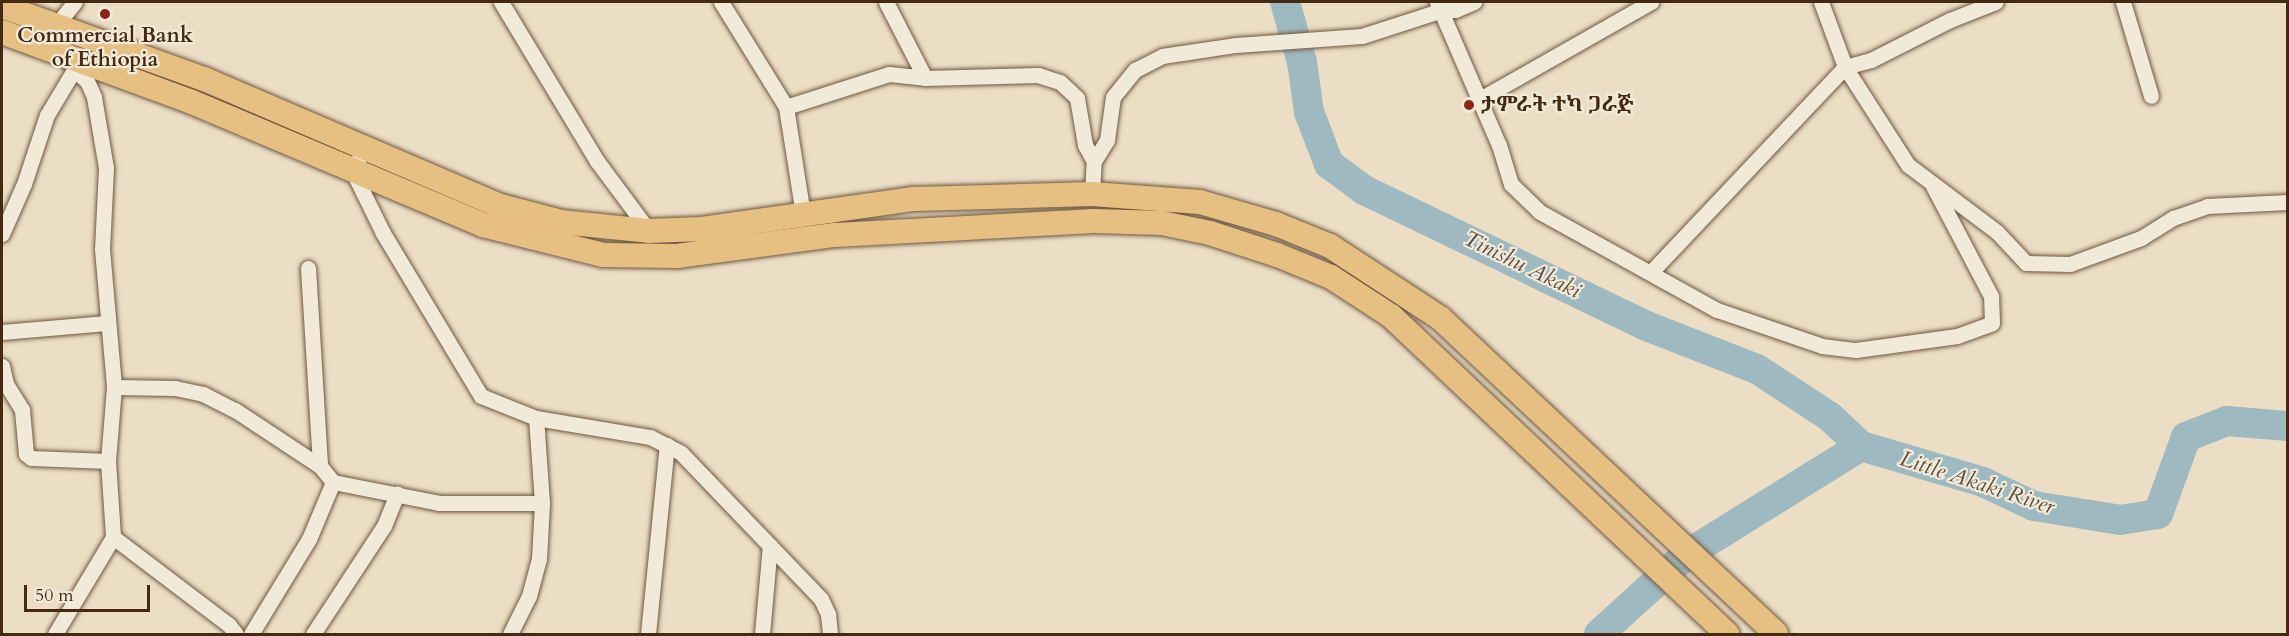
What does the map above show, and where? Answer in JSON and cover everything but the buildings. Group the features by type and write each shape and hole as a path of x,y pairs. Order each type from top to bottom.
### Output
{"main road":[{"path":"2,6 57,24 131,55 204,78 501,206 561,222 649,231 702,229 914,199 1092,194 1200,202 1276,224 1330,246 1440,318 1737,594 1776,634"},
{"path":"2,32 76,66 192,102 483,225 603,255 677,256 835,235 1094,221 1162,223 1210,233 1331,277 1391,316 1720,628"}],"street":[{"path":"57,24 75,2"},
{"path":"501,2 597,161 649,231"},
{"path":"721,2 786,107 803,214"},
{"path":"886,2 926,78"},
{"path":"1092,194 1094,161 1107,140 1113,97 1135,70 1162,56 1276,42 1321,41 1362,36 1439,6 1455,10 1474,2"},
{"path":"1480,99 1652,2"},
{"path":"1821,2 1845,67 1908,165 1997,232 2026,263 2070,264 2141,238 2173,218 2207,206 2288,202"},
{"path":"1651,272 1845,67 1871,60 1950,20 1996,2"},
{"path":"2123,2 2151,96"},
{"path":"1439,6 1480,99 1511,184 1540,212 1651,272 1679,292 1717,310 1822,346 1856,350 1891,347 1957,336 1992,323 1991,296 1934,186"},
{"path":"2,234 24,184 47,115 76,66 87,81 94,97 106,168 102,249 106,323 114,387 108,461 113,537 55,634"},
{"path":"786,107 889,74 926,78 1038,75 1060,82 1077,98 1085,145 1094,161"},
{"path":"364,147 353,172 383,232 481,396 536,418 650,437 667,445 710,480 821,599 828,614 830,634"},
{"path":"308,268 321,466"},
{"path":"2,332 106,323"},
{"path":"2,366 6,384 22,410 26,454 31,458 108,461"},
{"path":"114,387 175,387 203,394 235,410 321,466 333,482 439,503 542,503"},
{"path":"510,634 529,596 539,559 542,503 536,418"},
{"path":"648,634 667,445"},
{"path":"250,634 309,538 333,482"},
{"path":"313,634 384,526 397,494"},
{"path":"113,537 229,625 236,634"},
{"path":"762,634 770,545"}],"waterway":[{"name":"Tinishu Akaki","path":"1285,2 1302,62 1309,112 1329,164 1364,190 1644,325 1757,369 1830,417 1861,446 1983,482 2034,506 2120,520 2158,514 2186,437 2227,421 2288,426"},
{"path":"1599,634 1686,555 1861,446"}],"place":[{"name":"Commercial Bank of Ethiopia","path":"105,14"},
{"name":"ታምራት ተካ ጋራጅ","path":"1469,105"}],"water label":[{"name":"Little Akaki River","path":"1977,483"}]}
